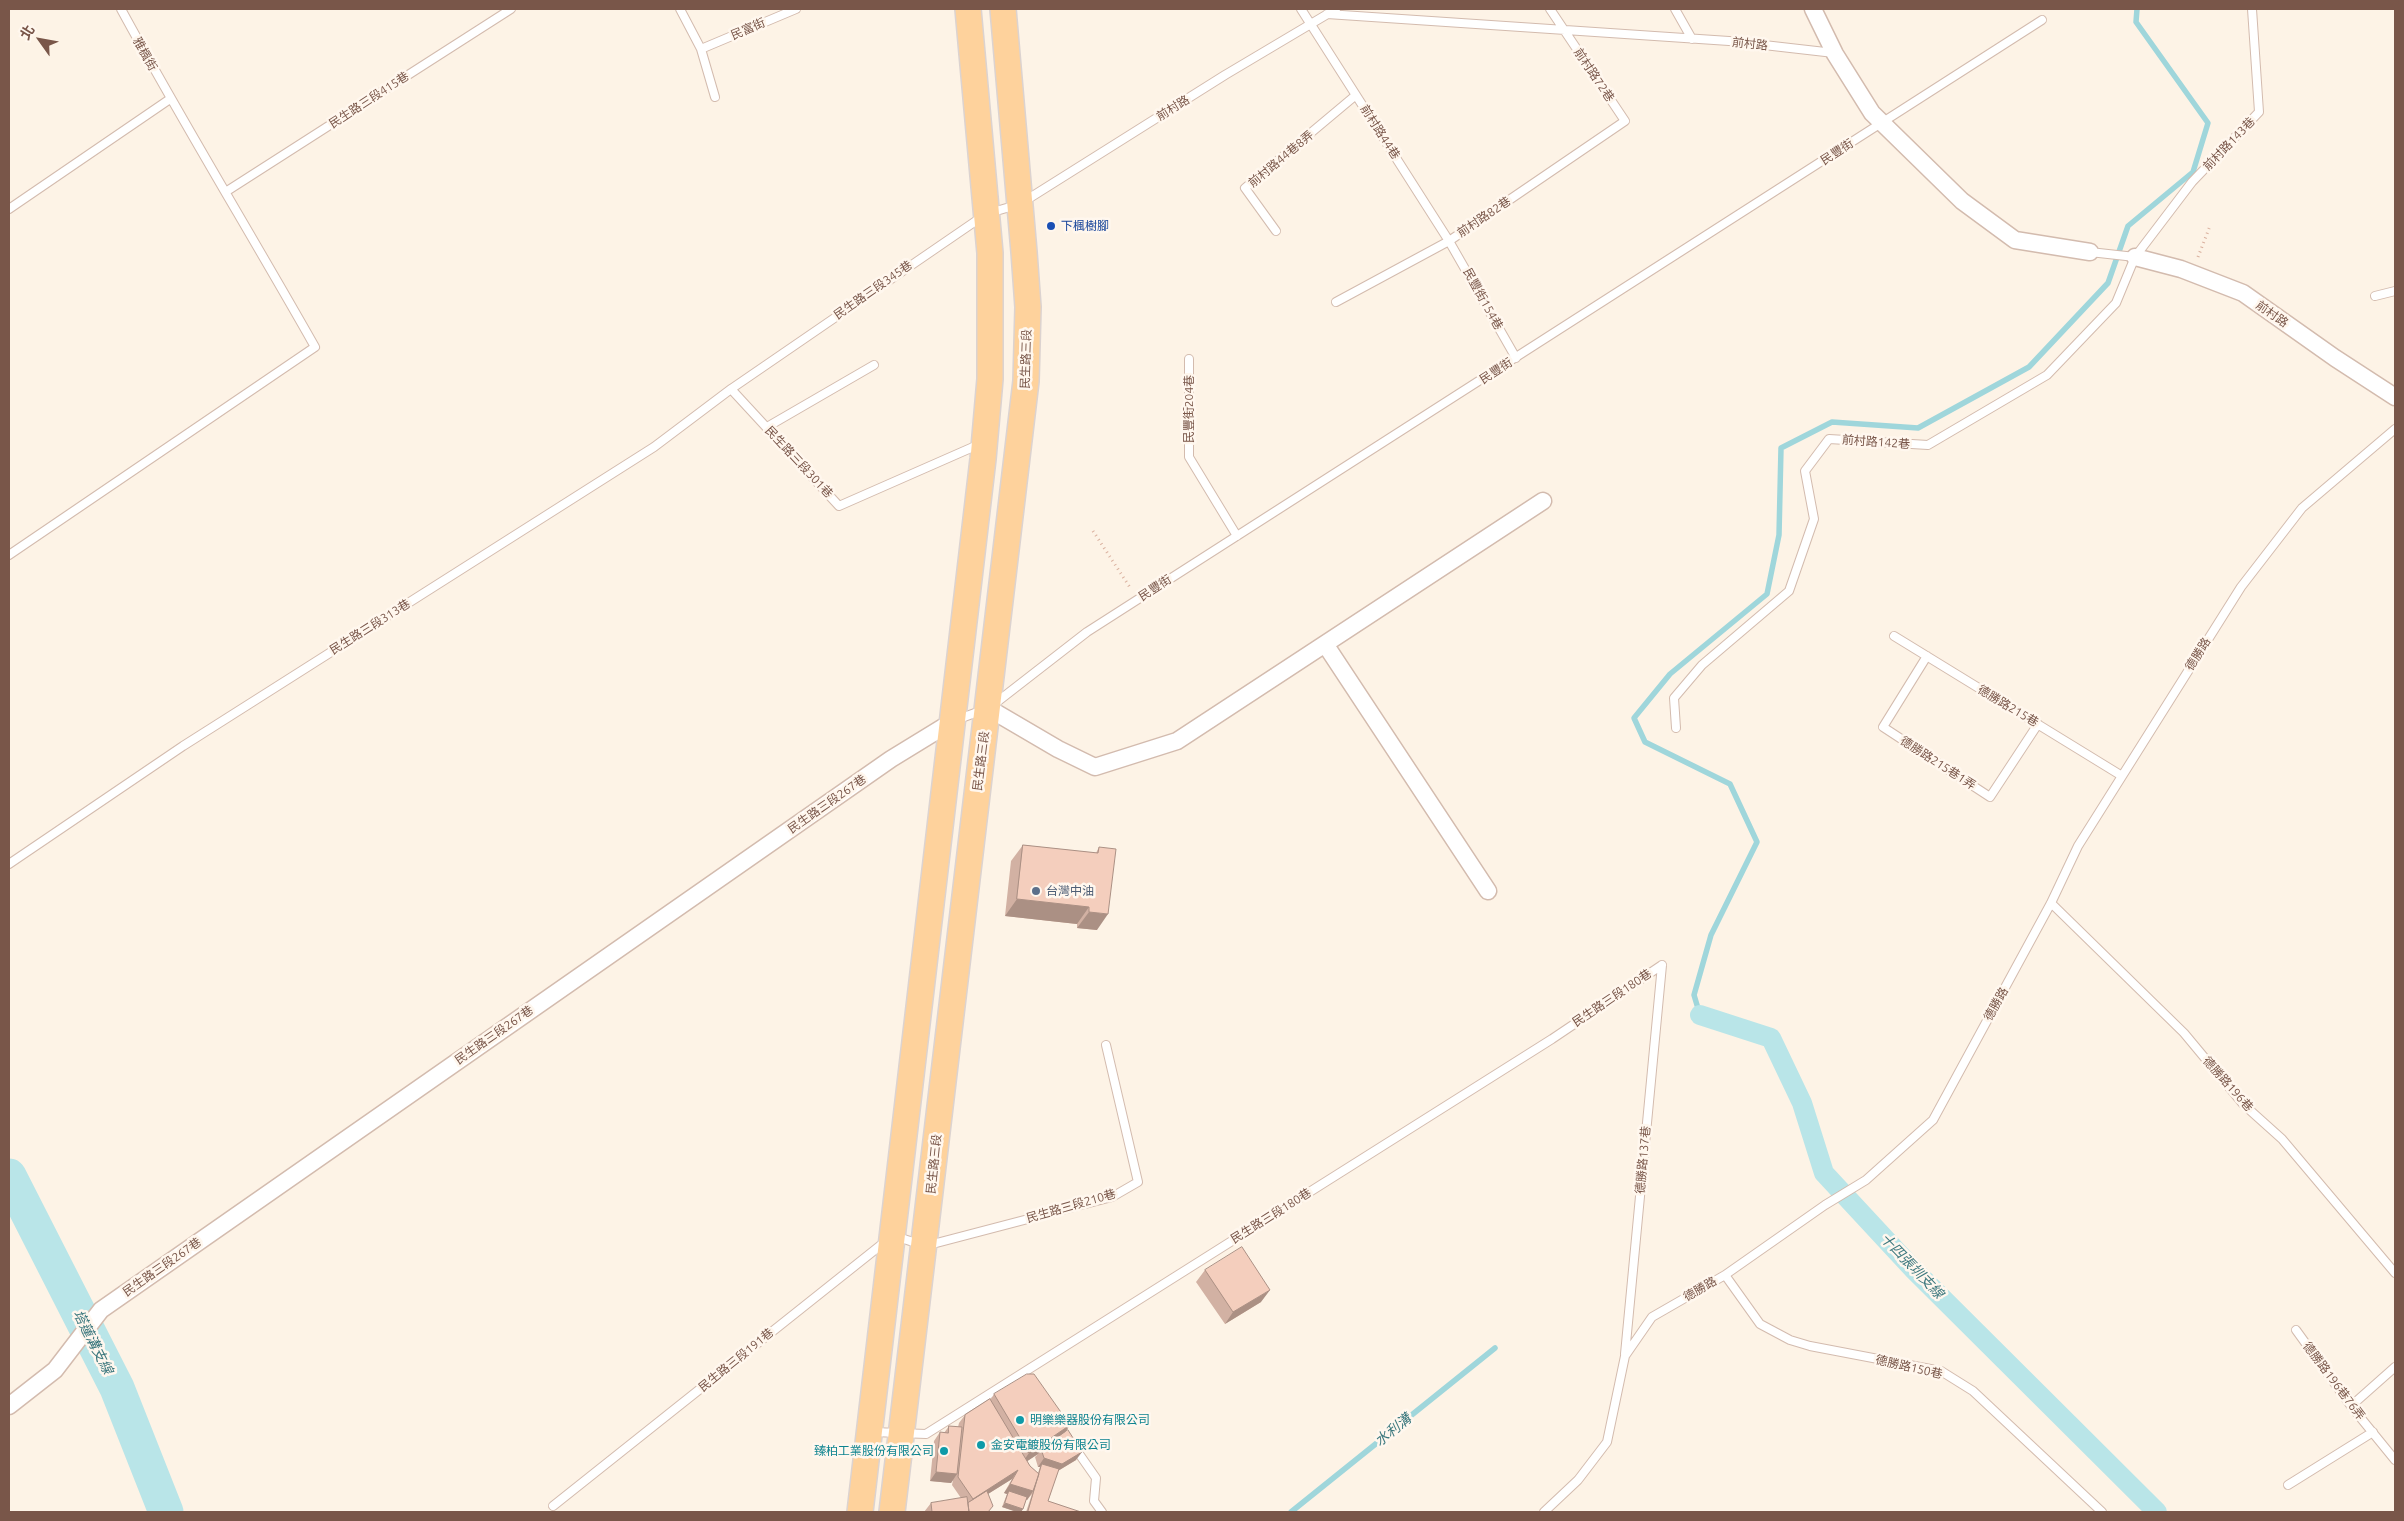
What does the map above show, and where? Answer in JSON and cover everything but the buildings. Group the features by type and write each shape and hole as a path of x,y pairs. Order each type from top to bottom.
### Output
{"main road":[{"path":"860,1512 985,442 990,380 992,306 990,253 968,9"},
{"name":"民生路三段","path":"892,1512 1026,381 1028,307 1003,9"}],"street":[{"path":"1813,9 1835,54 1872,113 1962,201 2015,240 2090,252"},
{"name":"前村路","path":"2135,257 2181,269 2243,293 2335,358 2395,397"},
{"path":"988,708 1058,749 1095,767 1177,741 1544,501"},
{"path":"1326,644 1488,892"},
{"name":"民生路三段267巷","path":"9,1406 55,1370 101,1310 892,759 952,721"}],"lane":[{"name":"雅楓街","path":"9,555 315,347 227,191 170,99 121,9"},
{"name":"民生路三段415巷","path":"227,191 512,9"},
{"path":"680,9 701,49 715,98"},
{"name":"民富街","path":"701,49 796,9"},
{"name":"前村路44巷","path":"1301,9 1450,241"},
{"name":"前村路","path":"1020,204 1216,80 1336,9"},
{"name":"前村路72巷","path":"1550,9 1625,121"},
{"path":"1676,9 1692,39"},
{"name":"前村路143巷","path":"2135,257 2192,182 2259,112 2252,9"},
{"name":"前村路","path":"1327,14 1692,39 1835,54"},
{"name":"民豐街","path":"952,721 988,708 1087,632 2042,20"},
{"name":"前村路44巷8弄","path":"1276,231 1245,188 1356,96"},
{"path":"9,209 170,99"},
{"name":"前村路82巷","path":"1336,302 1450,241 1625,121"},
{"name":"民生路三段345巷","path":"731,389 986,214 1020,204"},
{"name":"民豐街154巷","path":"1450,241 1516,358"},
{"path":"2090,252 2135,257"},
{"name":"前村路142巷","path":"1676,728 1674,698 1702,665 1789,591 1814,519 1804,471 1829,439 1928,445 2047,375 2116,303 2135,257"},
{"path":"2375,296 2395,291"},
{"name":"民豐街204巷","path":"1188,358 1189,457 1237,536"},
{"path":"766,427 874,365"},
{"name":"民生路三段301巷","path":"731,389 839,506 985,442"},
{"name":"民生路三段313巷","path":"9,864 182,746 654,447 731,389"},
{"name":"德勝路","path":"1544,1512 1578,1480 1607,1442 1625,1356 1652,1316 1725,1274 1866,1180 1933,1120 2052,903 2078,846 2240,587 2302,508 2395,429"},
{"name":"德勝路215巷","path":"1894,636 2122,776"},
{"name":"德勝路215巷1弄","path":"1927,656 1884,727 1990,797 2038,724"},
{"name":"德勝路196巷","path":"2052,903 2184,1033 2243,1104 2282,1139 2394,1269"},
{"name":"德勝路137巷","path":"1625,1356 1662,965"},
{"name":"民生路三段180巷","path":"870,1432 926,1434 1552,1039 1662,965"},
{"name":"民生路三段210巷","path":"925,1246 1112,1197 1138,1182 1106,1044"},
{"path":"893,1235 925,1246"},
{"name":"民生路三段191巷","path":"553,1506 893,1235"},
{"name":"德勝路150巷","path":"1725,1274 1760,1324 1790,1340 1810,1346 1941,1371 1973,1391 2102,1512"},
{"name":"德勝路196巷76弄","path":"2296,1330 2350,1406 2395,1460"},
{"path":"2350,1406 2395,1367"},
{"path":"1021,1374 1026,1382"},
{"name":"德勝路196巷76弄","path":"2288,1485 2372,1432"},
{"path":"1070,1442 1096,1478 1094,1501 1102,1512"}],"path":[{"path":"2191,274 2210,226"},
{"path":"1093,531 1138,599"}],"waterway":[{"path":"1700,1015 1694,995 1711,935 1757,842 1730,784 1645,742 1634,718 1670,674 1767,594 1779,535 1781,448 1832,422 1918,428 2029,367 2108,283 2128,226 2193,172 2208,123 2136,22 2137,9"},
{"name":"十四張圳支線","path":"1700,1015 1771,1038 1802,1103 1824,1173 1914,1270 2157,1512"},
{"name":"塔蓮溝支線","path":"9,1176 117,1388 166,1512"},
{"name":"水利溝","path":"1291,1512 1495,1348"}],"place":[{"name":"下楓樹腳","path":"1051,226"},
{"name":"台灣中油","path":"1036,891"},
{"name":"明樂樂器股份有限公司","path":"1020,1420"},
{"name":"金安電鍍股份有限公司","path":"981,1445"},
{"name":"臻柏工業股份有限公司","path":"944,1451"}]}
